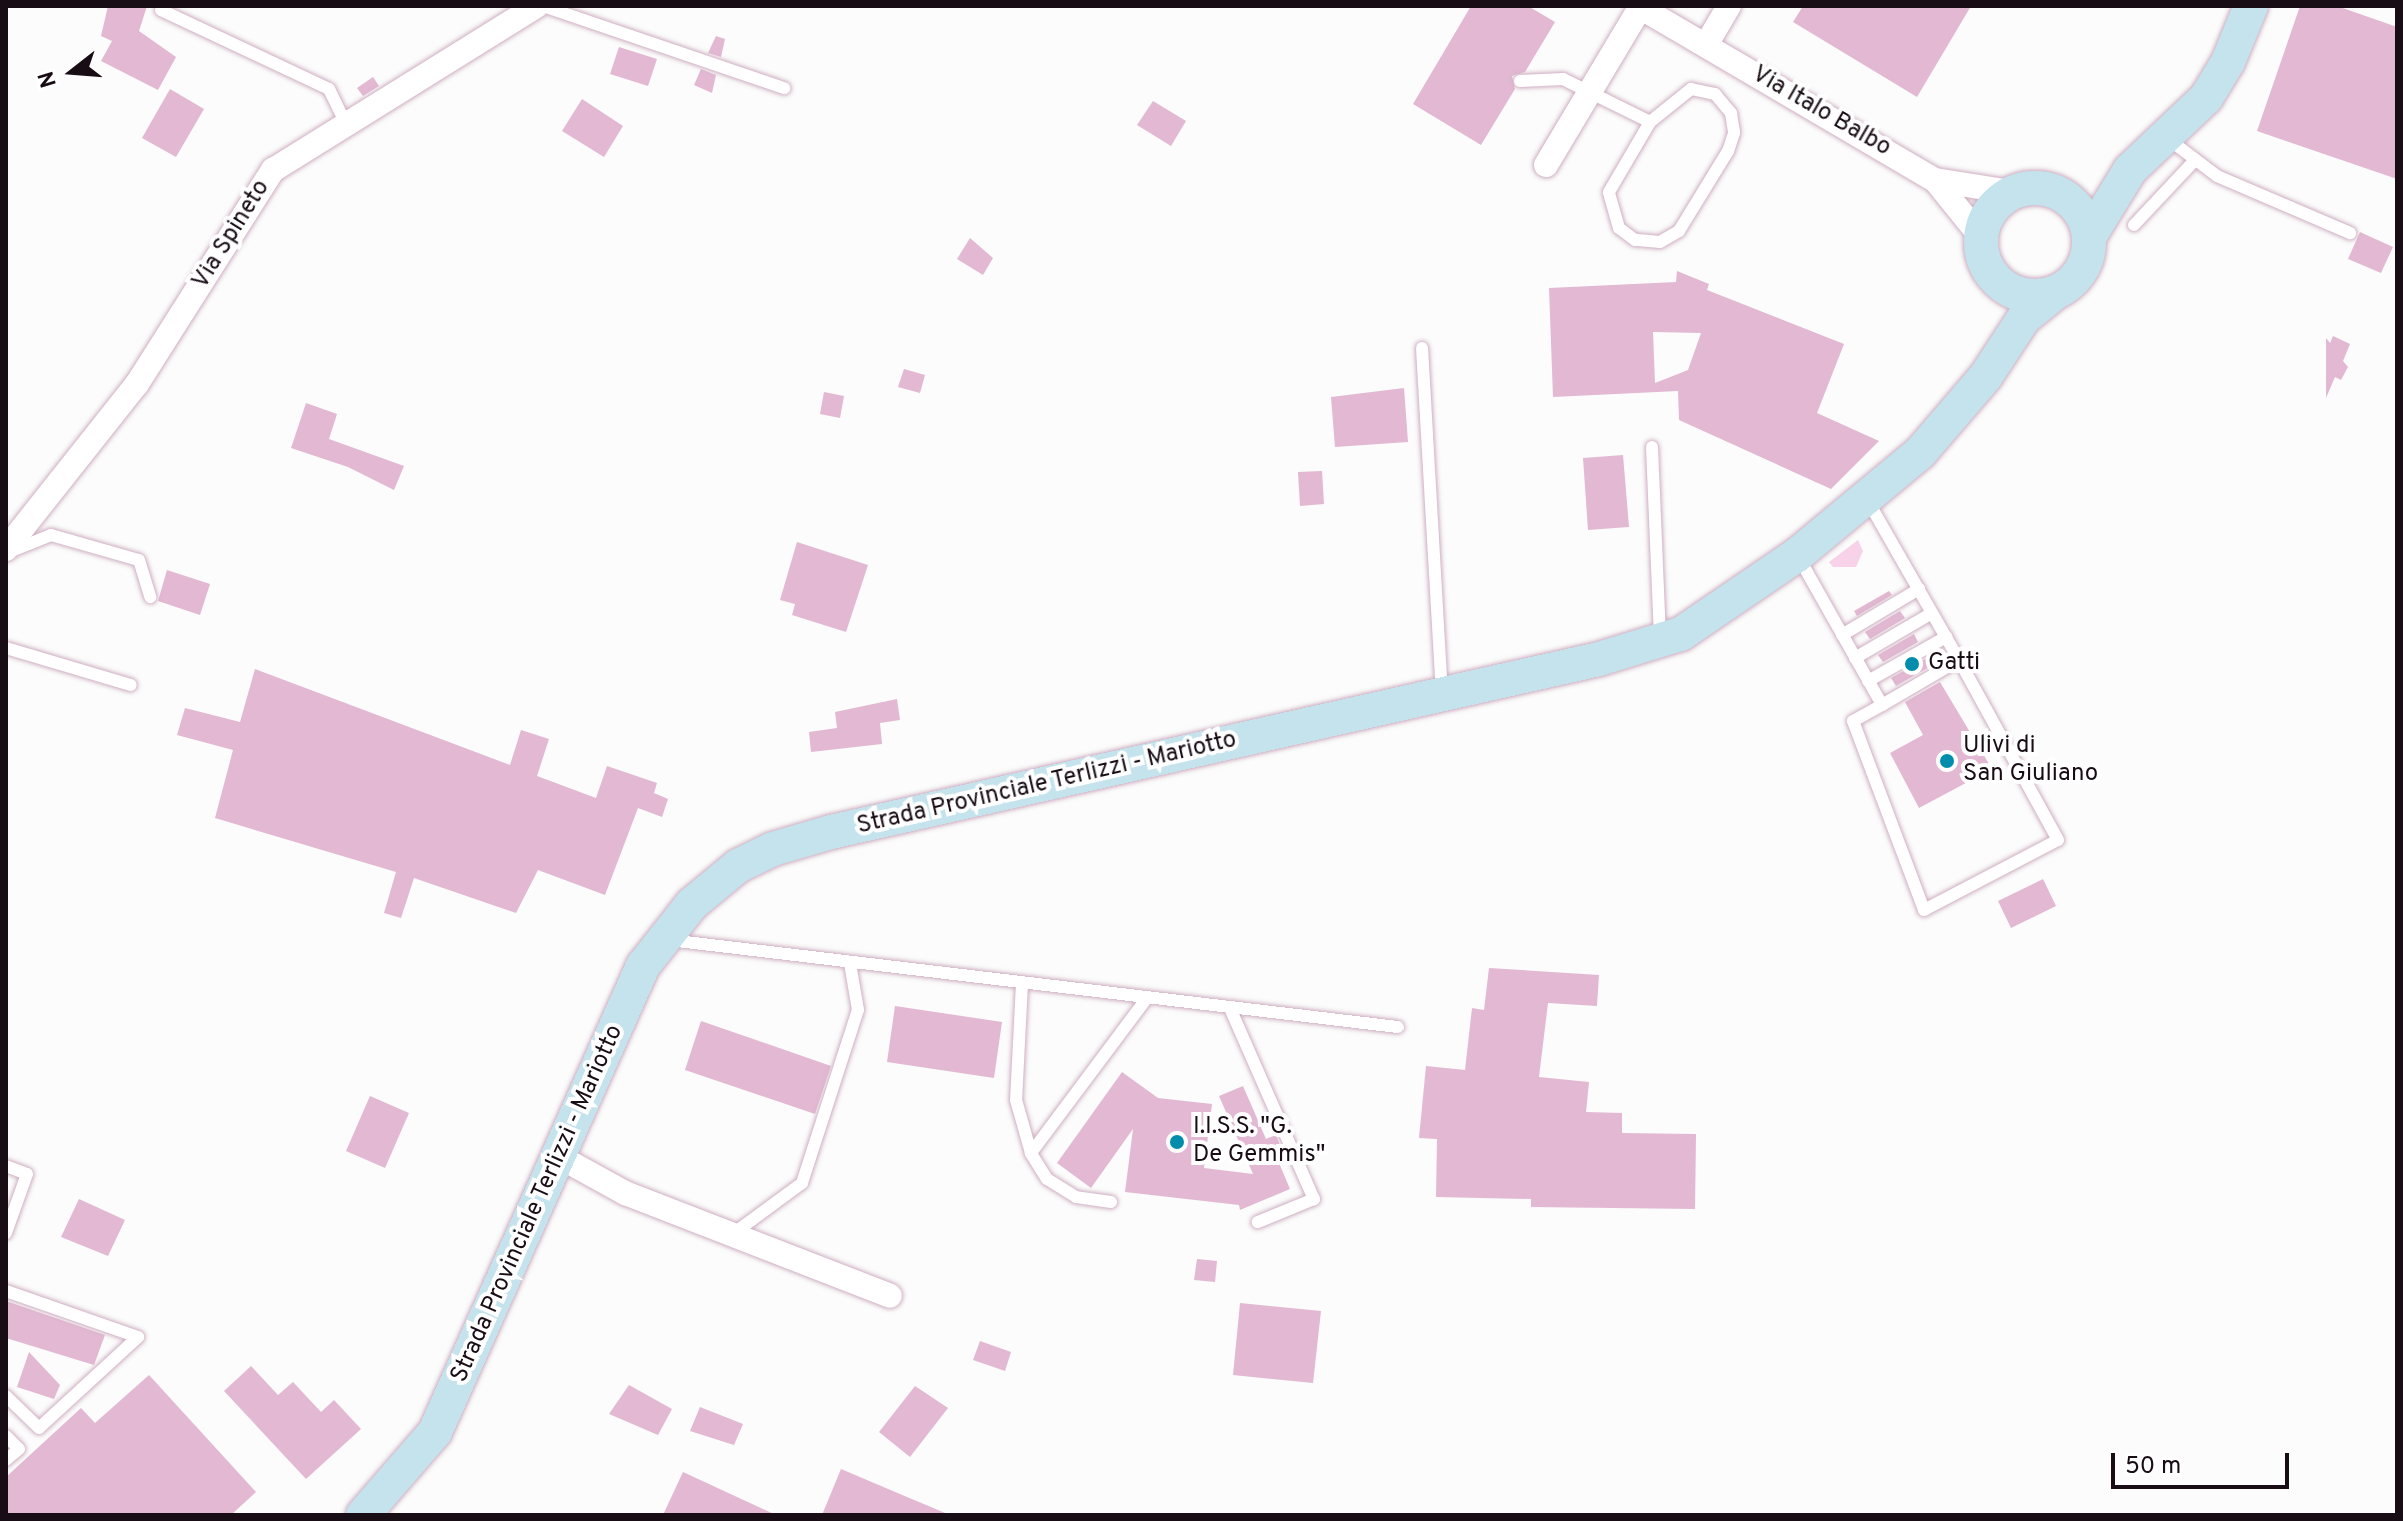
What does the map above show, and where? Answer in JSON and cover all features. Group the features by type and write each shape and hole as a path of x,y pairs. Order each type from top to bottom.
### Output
{"main road":[{"name":"Strada Provinciale Terlizzi - Mariotto","path":"363,1515 435,1432 643,966 662,938 722,877 788,843 1443,695 1660,642 1700,623 1797,555 1867,498 1953,416 1991,369 1998,352 2024,318 2081,271 2089,237 2130,170 2206,98 2228,62 2251,6"},
{"name":"Strada Provinciale Terlizzi - Mariotto","path":"2011,192 2045,188 2061,194 2130,170"},
{"path":"2011,192 1986,216 1981,237 1985,264 1994,278 2022,295 2055,293"},
{"path":"2061,194 2075,205 2089,237"},
{"path":"1994,278 1998,352"}],"street":[{"name":"Via Spineto","path":"6,551 137,384 273,170 536,6"},
{"name":"Via Italo Balbo","path":"1546,165 1640,6 1935,180"},
{"path":"1706,45 1729,6"},
{"path":"1935,180 2011,192"},
{"path":"1935,180 1981,237"},
{"path":"558,1156 625,1193 890,1296"}],"lane":[{"path":"543,6 784,88"},
{"path":"161,10 329,89 346,124"},
{"path":"1520,81 1563,79 1650,122"},
{"path":"1691,89 1715,94 1731,113 1734,133 1679,231 1660,242 1635,240 1619,228 1609,192 1650,122 1691,89"},
{"path":"2167,138 2194,161 2350,233"},
{"path":"2134,225 2194,161"},
{"path":"1422,348 1443,695"},
{"path":"1652,447 1660,642"},
{"path":"1867,498 1959,660 2058,840 1924,910 1853,721 1959,660"},
{"path":"6,551 51,535 139,560 150,597"},
{"path":"1797,555 1882,705"},
{"path":"1842,635 1919,589"},
{"path":"1855,658 1932,613"},
{"path":"1868,681 1946,637"},
{"path":"6,648 131,685"},
{"path":"662,938 1398,1027"},
{"path":"734,1233 802,1183 858,1010 850,963"},
{"path":"1022,983 1016,1100 1031,1153 1047,1179 1076,1197 1111,1202"},
{"path":"1031,1153 1147,998"},
{"path":"1230,1008 1314,1199 1258,1222"},
{"path":"6,1166 27,1174 6,1233"},
{"path":"6,1291 138,1337 39,1428 6,1396"},
{"path":"6,1436 19,1449 6,1460"}],"shaded area":[{"path":"1858,540 1863,551 1856,567 1833,567 1829,562"}],"building":[{"path":"108,6 147,6 139,31 176,57 158,90 101,61 112,41 101,36"},
{"path":"1471,6 1528,6 1555,22 1525,72 1512,76 1515,89 1481,145 1413,104"},
{"path":"1803,6 1971,6 1917,97 1793,22"},
{"path":"2300,6 2337,6 2397,27 2397,179 2257,131"},
{"path":"716,36 725,39 721,57 708,53"},
{"path":"619,47 657,59 648,86 610,74"},
{"path":"701,69 716,75 712,93 694,85"},
{"path":"373,77 379,86 363,96 357,88"},
{"path":"170,89 204,109 176,157 142,138"},
{"path":"582,99 623,126 604,157 562,131"},
{"path":"1153,101 1186,121 1171,146 1137,125"},
{"path":"2360,232 2393,247 2381,273 2348,259"},
{"path":"970,238 993,258 983,275 957,259"},
{"path":"1677,271 1709,284 1707,290 1844,344 1817,413 1879,441 1831,489 1679,420 1678,391 1553,397 1549,288 1676,282","holes":["1653,332 1701,333 1688,370 1655,383"]},
{"path":"2333,336 2350,344 2343,361 2348,367 2341,380 2335,377 2326,398 2326,338 2330,343"},
{"path":"904,369 925,375 920,393 898,387"},
{"path":"1404,388 1408,442 1335,447 1331,397"},
{"path":"824,392 844,396 840,418 820,414"},
{"path":"306,403 337,414 329,439 404,466 394,490 348,467 291,448"},
{"path":"1623,455 1629,527 1588,530 1583,458"},
{"path":"1322,471 1324,504 1300,506 1298,472"},
{"path":"797,542 868,565 846,632 792,615 795,604 780,600"},
{"path":"167,570 210,584 200,615 158,601"},
{"path":"1889,591 1892,595 1857,616 1854,611"},
{"path":"1900,611 1905,618 1870,639 1865,632"},
{"path":"1914,634 1918,642 1883,662 1878,655"},
{"path":"1927,658 1931,666 1896,686 1891,678"},
{"path":"255,669 510,765 521,730 549,739 537,776 596,798 607,766 657,783 654,793 668,799 662,817 638,808 605,895 538,870 516,913 414,878 401,918 384,913 396,872 215,818 233,750 177,735 185,708 240,722"},
{"path":"1940,682 1992,769 1919,808 1890,753 1923,735 1905,702"},
{"path":"897,699 900,720 880,723 882,744 811,752 809,732 837,728 835,712"},
{"path":"2043,879 2056,906 2011,928 1998,901"},
{"path":"1489,968 1599,975 1597,1006 1548,1003 1539,1077 1589,1082 1586,1112 1622,1113 1622,1133 1696,1134 1695,1209 1531,1207 1531,1199 1436,1197 1437,1139 1419,1138 1426,1066 1465,1070 1472,1008 1484,1010"},
{"path":"895,1006 1002,1022 994,1078 887,1062"},
{"path":"701,1021 831,1066 815,1114 685,1070"},
{"name":"I.I.S.S. \"G. De Gemmis\"","path":"1122,1072 1158,1098 1212,1104 1204,1168 1253,1174 1219,1096 1243,1086 1266,1139 1276,1135 1283,1153 1276,1156 1290,1189 1240,1210 1239,1205 1125,1192 1133,1129 1091,1188 1057,1163"},
{"path":"370,1096 409,1113 385,1168 346,1151"},
{"path":"79,1199 125,1220 108,1256 61,1237"},
{"path":"1197,1259 1217,1261 1215,1282 1194,1280"},
{"path":"6,1301 105,1335 94,1365 6,1338"},
{"path":"1240,1303 1321,1311 1313,1383 1233,1375"},
{"path":"980,1341 1011,1352 1005,1371 973,1360"},
{"path":"29,1352 60,1385 54,1399 17,1387"},
{"path":"251,1366 278,1395 293,1382 321,1412 334,1400 361,1429 306,1479 224,1391"},
{"path":"149,1375 256,1492 231,1515 6,1515 6,1477 81,1408 95,1423"},
{"path":"629,1385 672,1409 658,1435 609,1414"},
{"path":"915,1386 948,1408 910,1457 879,1432"},
{"path":"700,1407 743,1424 734,1445 690,1431"},
{"path":"841,1469 907,1497 950,1515 822,1515"},
{"path":"683,1472 776,1515 663,1515"}],"place":[{"name":"Gatti","path":"1912,664"},
{"name":"Ulivi di San Giuliano","path":"1947,761"},
{"name":"I.I.S.S. \"G. De Gemmis\"","path":"1177,1142"}]}
